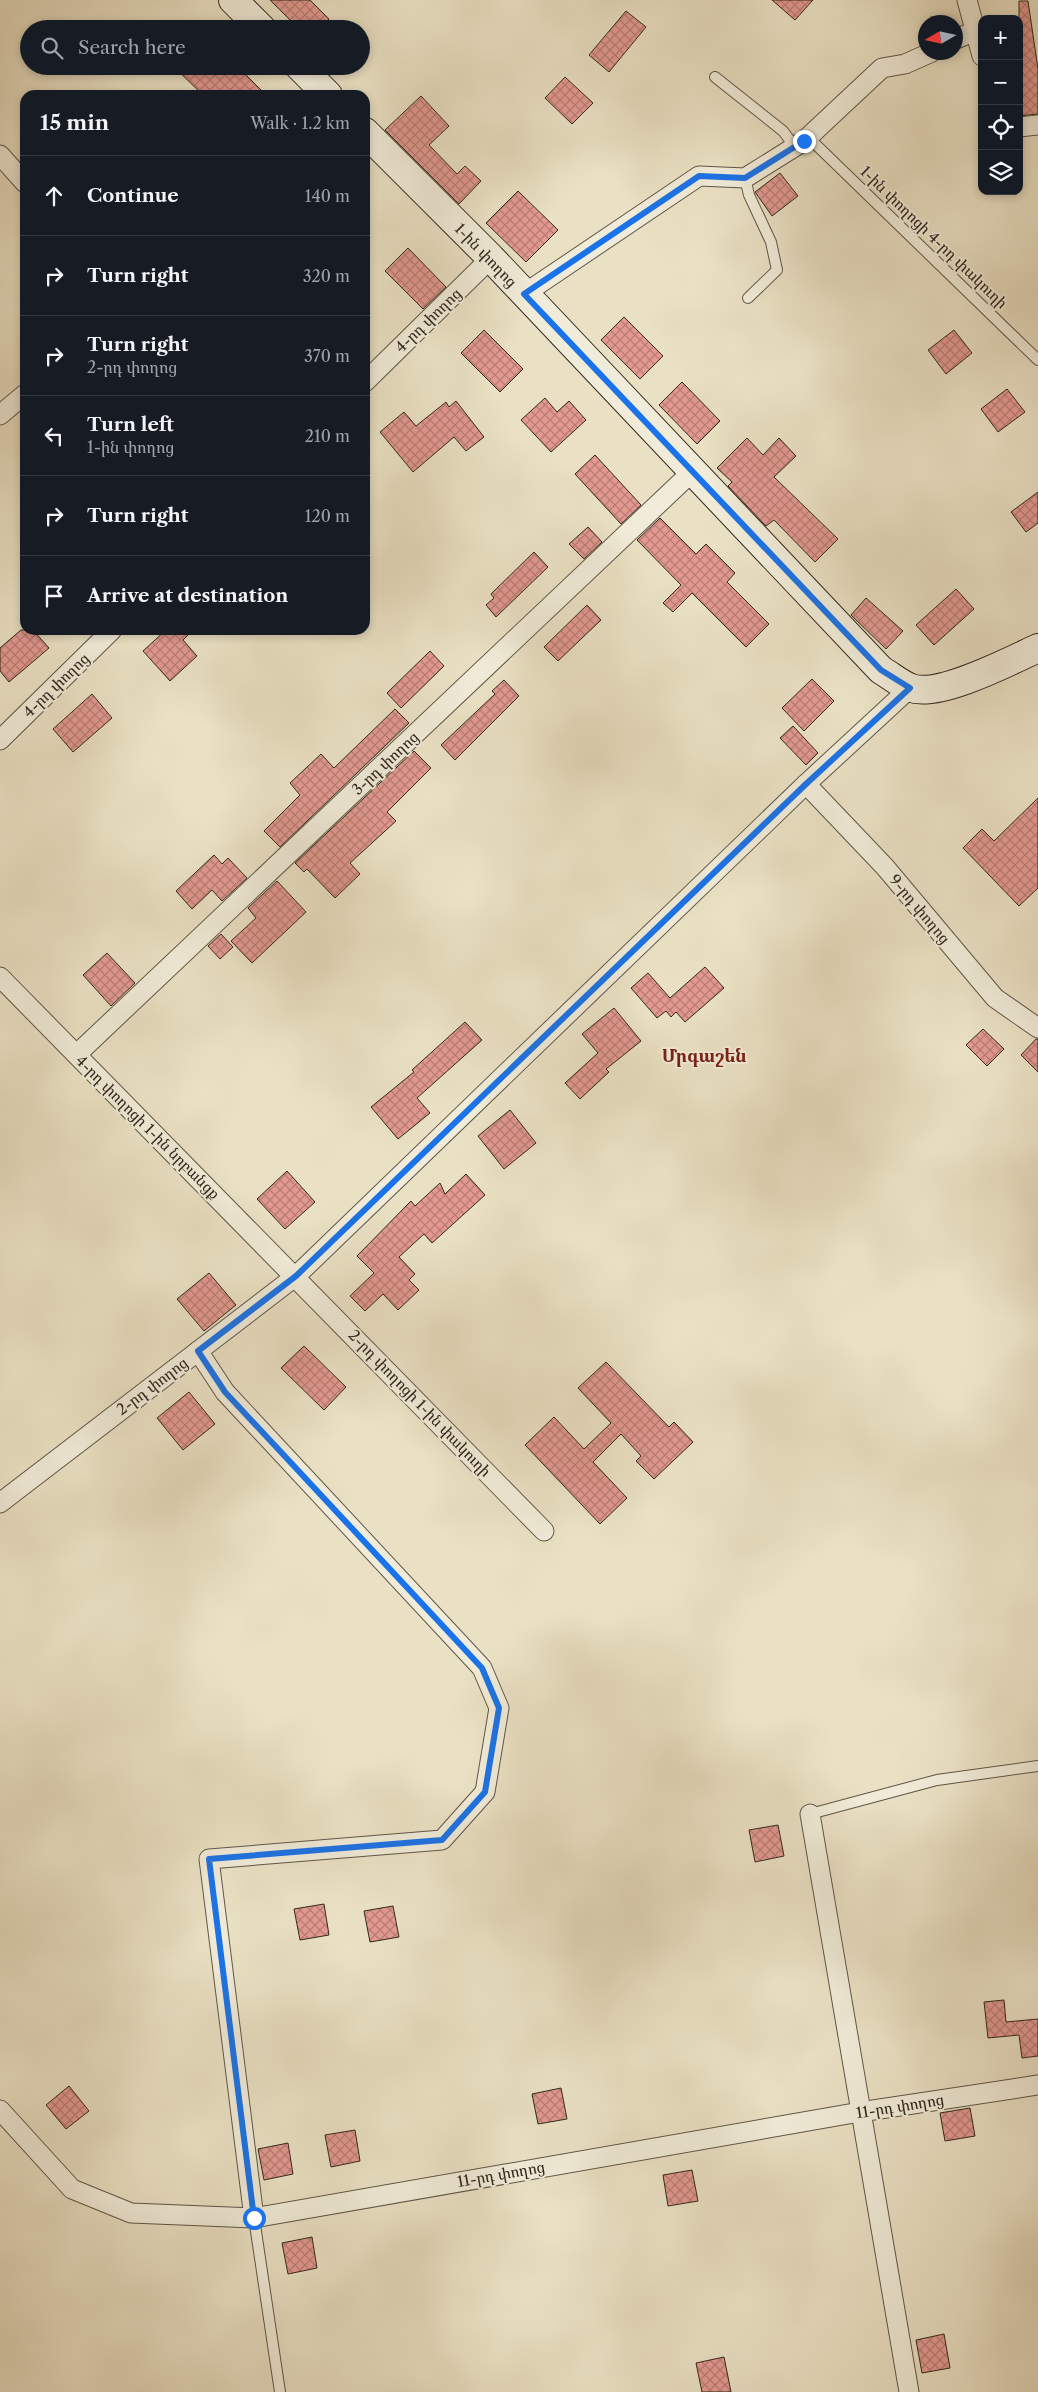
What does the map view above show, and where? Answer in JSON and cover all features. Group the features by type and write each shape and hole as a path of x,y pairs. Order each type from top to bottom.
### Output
{"main road":[{"path":"233,0 253,20"},
{"path":"308,75 323,90"},
{"name":"1-ին փողոց","path":"370,137 491,258 881,670 910,688"},
{"path":"910,688 922,690 950,686 1038,648"}],"street":[{"path":"967,0 978,42"},
{"path":"963,36 975,31"},
{"path":"524,294 699,176 745,178 802,142 882,68 918,60"},
{"path":"1023,127 1038,125"},
{"path":"0,155 20,177"},
{"name":"4-րդ փողոց","path":"370,377 491,258"},
{"path":"0,415 20,398"},
{"name":"3-րդ փողոց","path":"77,1054 693,470"},
{"name":"4-րդ փողոց","path":"0,740 107,635"},
{"name":"2-րդ փողոց","path":"0,1503 296,1276 806,784 910,688"},
{"name":"9-րդ փողոց","path":"806,784 885,867 995,998 1038,1028"},
{"name":"4-րդ փողոցի 1-ին նրբանցք","path":"0,977 296,1276"},
{"name":"2-րդ փողոցի 1-ին փակուղի","path":"296,1276 544,1531"},
{"path":"198,1351 225,1392 482,1668 499,1708 485,1792 442,1840 209,1859 254,2218"},
{"path":"810,1814 909,2392"},
{"name":"11-րդ փողոց","path":"0,2110 72,2189 131,2212 254,2218 860,2112 1038,2085"}],"lane":[{"name":"1-ին փողոցի 4-րդ փակուղի","path":"715,77 783,131 802,142 1038,360"},
{"path":"745,178 749,195 771,242 777,270 748,298"},
{"path":"810,1814 937,1780 1038,1766"},
{"path":"254,2218 280,2392"}],"building":[{"path":"270,0 310,0 329,19 328,20 290,20"},
{"path":"772,0 813,0 795,20"},
{"path":"1019,1 1028,1 1038,69 1038,114 1023,116 1023,15 1019,15"},
{"path":"626,11 646,27 609,72 589,55"},
{"path":"182,75 246,75 261,90 198,90"},
{"path":"565,77 593,103 572,124 545,98"},
{"path":"421,96 449,126 429,145 457,174 465,166 481,181 459,204 385,130"},
{"path":"780,173 798,196 772,216 755,192"},
{"path":"518,191 558,230 526,262 486,223"},
{"path":"408,248 446,287 423,309 385,271"},
{"path":"624,317 663,356 640,379 601,340"},
{"path":"484,330 523,369 500,392 461,353"},
{"path":"954,330 972,353 946,374 928,350"},
{"path":"682,382 720,421 697,444 659,405"},
{"path":"1007,389 1025,412 998,432 981,409"},
{"path":"545,398 557,412 569,401 586,420 551,452 521,420"},
{"path":"456,401 484,437 466,451 454,437 413,472 380,432 404,412 416,426 446,402 449,407"},
{"path":"747,438 763,455 779,438 796,456 774,477 838,539 815,562 774,520 766,526 728,486 732,482 717,468"},
{"path":"595,455 641,505 621,524 575,474"},
{"path":"1038,492 1038,523 1026,532 1011,512"},
{"path":"660,518 696,554 706,544 735,573 727,582 769,624 746,647 692,593 673,612 663,603 681,585 637,540"},
{"path":"588,527 602,542 584,559 569,544"},
{"path":"534,552 548,567 496,617 486,605 494,598 491,594"},
{"path":"956,589 974,609 934,645 916,625"},
{"path":"866,598 903,631 886,649 851,615"},
{"path":"587,605 601,620 558,661 544,647"},
{"path":"20,631 20,635 37,635 49,648 9,682 0,671 0,648"},
{"path":"161,635 188,635 183,640 197,656 170,681 143,651"},
{"path":"430,651 444,666 401,708 387,693"},
{"path":"812,679 834,701 804,731 782,708"},
{"path":"504,680 519,696 455,760 441,745 495,694 492,691"},
{"path":"92,694 112,718 73,752 53,729"},
{"path":"395,709 409,723 280,847 264,831 300,795 290,783 321,754 334,768"},
{"path":"793,726 818,753 806,765 780,738"},
{"path":"414,751 431,768 387,812 396,821 350,863 360,874 335,898 307,869 304,872 295,863"},
{"path":"1038,798 1038,888 1019,906 963,848 982,829 994,841"},
{"path":"214,855 222,864 228,858 247,878 222,901 212,890 192,909 176,891"},
{"path":"277,881 306,912 252,963 231,941 256,918 248,908"},
{"path":"221,934 233,947 220,959 208,946"},
{"path":"107,953 135,983 111,1006 83,975"},
{"path":"705,967 724,988 685,1022 676,1012 671,1017 666,1011 657,1018 631,988 648,973 670,998"},
{"path":"614,1008 641,1041 606,1069 609,1072 580,1099 565,1083 598,1053 582,1034"},
{"path":"465,1022 482,1040 417,1098 430,1113 398,1139 371,1107 414,1072 412,1070"},
{"path":"983,1029 1004,1049 987,1066 966,1045"},
{"path":"1038,1039 1038,1072 1021,1055"},
{"path":"510,1110 536,1143 504,1169 478,1136"},
{"path":"287,1171 315,1202 285,1229 257,1199"},
{"path":"466,1174 485,1195 432,1243 424,1234 399,1257 415,1274 409,1280 419,1290 398,1310 383,1294 365,1311 350,1296 374,1273 357,1256 411,1201 415,1206 440,1183 445,1194"},
{"path":"209,1273 236,1305 204,1331 177,1299"},
{"path":"304,1346 346,1387 324,1410 281,1368"},
{"path":"606,1362 669,1427 674,1422 693,1442 654,1479 636,1461 641,1456 621,1434 593,1462 627,1498 600,1524 525,1445 554,1417 584,1449 611,1423 578,1388"},
{"path":"189,1392 215,1424 183,1450 157,1418"},
{"path":"778,1825 784,1856 755,1862 749,1830"},
{"path":"324,1904 329,1935 300,1940 294,1909"},
{"path":"393,1906 399,1937 370,1942 364,1911"},
{"path":"1004,2000 1006,2022 1038,2019 1038,2056 1022,2058 1019,2035 988,2038 984,2002"},
{"path":"69,2086 89,2111 66,2129 46,2105"},
{"path":"561,2088 567,2119 538,2124 532,2094"},
{"path":"970,2108 975,2136 945,2141 940,2113"},
{"path":"355,2130 360,2161 331,2167 325,2135"},
{"path":"288,2143 293,2174 264,2180 258,2149"},
{"path":"692,2170 698,2201 668,2206 663,2175"},
{"path":"312,2237 317,2268 288,2274 282,2243"},
{"path":"944,2334 950,2368 922,2373 916,2340"},
{"path":"724,2357 731,2392 702,2392 696,2363"}],"district":[{"name":"Մրգաշեն","path":"704,1056"}],"route":[{"path":"254,2218 209,1859 442,1840 485,1792 499,1708 482,1668 225,1392 198,1351 296,1276 806,784 910,688 881,670 524,294 699,176 745,178 804,141"}]}
